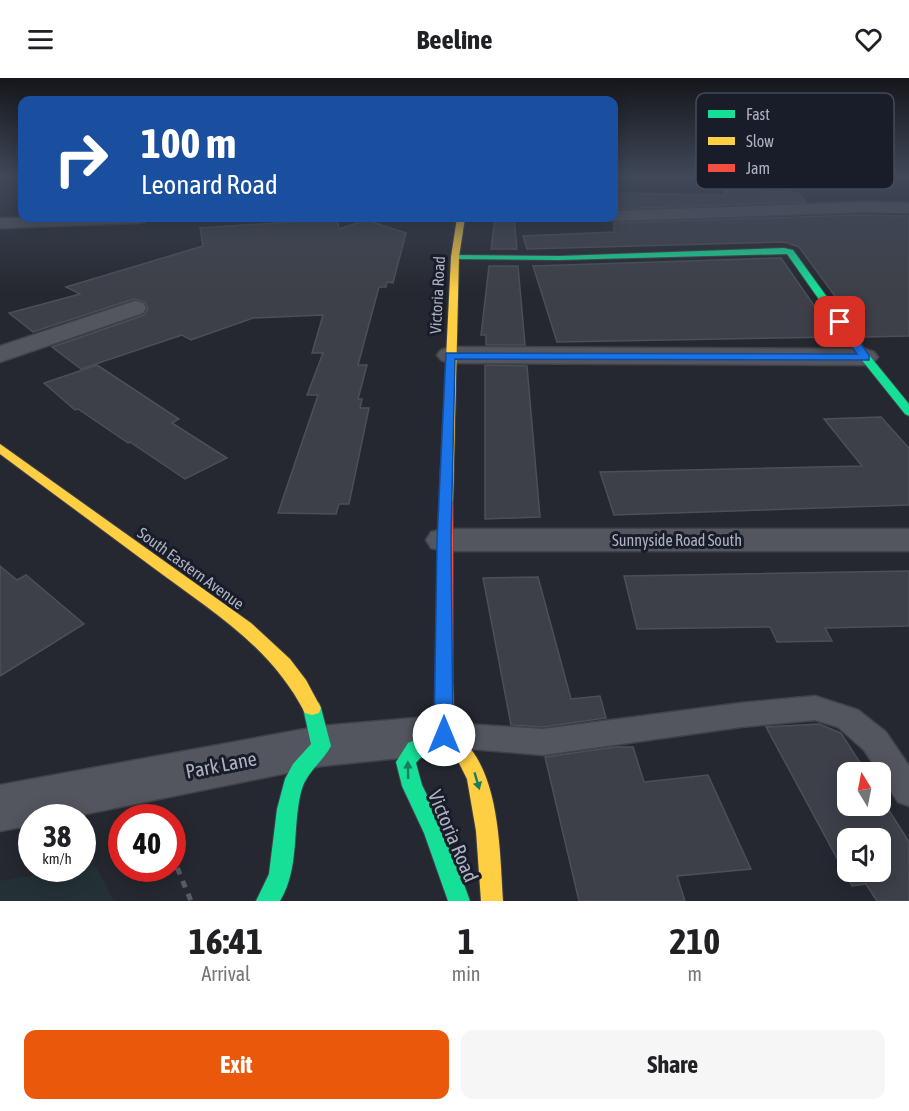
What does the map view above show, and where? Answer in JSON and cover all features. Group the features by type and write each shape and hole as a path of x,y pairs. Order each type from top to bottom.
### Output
{"street":[{"path":"0,224 46,222"},
{"name":"Victoria Road","path":"460,222 455,256 444,540 444,735 460,749 473,768 482,797 492,901"},
{"path":"455,256 559,258 784,250 790,252 865,357 909,412"},
{"path":"0,354 135,308"},
{"path":"450,356 865,357"},
{"name":"South Eastern Avenue","path":"0,448 251,633 282,659 306,689 318,723 321,746"},
{"name":"Sunnyside Road South","path":"444,540 909,540"},
{"name":"Victoria Road","path":"444,735 416,749 406,762 409,783 420,800 459,901"},
{"name":"Park Lane","path":"0,808 321,746 444,735"},
{"path":"267,901 272,895 285,851 286,808 295,777 321,746"}],"lane":[{"path":"444,735 543,742 741,715 815,708 848,718 875,741 909,792"}],"path":[{"path":"183,882 191,901"}],"shaded area":[{"path":"96,867 114,901 0,901 0,881 18,878 18,882 96,882"}],"building":[{"path":"845,215 909,216 909,336 865,337 799,247 785,242 527,249 523,236 614,232 614,223"},
{"path":"291,222 338,222 339,229 360,222 372,222 406,233 393,283 387,282 386,287 379,287 358,365 367,365 358,399 362,399 360,408 369,408 349,504 339,504 336,514 278,513 318,395 307,395 323,353 312,353 323,315 253,318 191,340 182,335 81,369 52,347 144,315 148,309 145,302 134,299 33,332 9,313 80,294 66,287 203,246 200,228"},
{"path":"494,222 514,222 517,249 491,249"},
{"path":"781,258 836,337 557,342 533,266"},
{"path":"489,266 518,266 525,345 486,345 486,335 481,335"},
{"path":"97,365 179,419 172,423 227,458 185,479 78,409 75,410 44,383"},
{"path":"485,365 527,366 540,517 485,519"},
{"path":"881,417 909,448 909,505 614,515 600,472 862,466 824,419"},
{"path":"0,566 17,580 26,575 84,624 0,676"},
{"path":"909,571 909,626 825,628 832,641 777,642 770,627 637,629 624,576"},
{"path":"538,577 571,699 600,696 606,718 543,727 511,725 483,578"},
{"path":"819,724 841,733 860,762 837,762 837,816 891,816 891,813 909,842 909,901 877,901 866,884 852,886 850,882 891,882 891,828 837,828 837,858 766,727"},
{"path":"615,747 633,747 644,782 708,775 751,869 677,876 685,901 579,901 545,757"}],"traffic: fast":[{"path":"455,257 559,258 784,250 790,252 865,357 909,412"},
{"path":"267,901 275,889 280,874 288,809 295,779 321,746 312,708"},
{"path":"444,735 415,749 406,762 412,786 434,832 459,901"}],"traffic: slow":[{"path":"446,501 455,257 460,222"},
{"path":"0,448 245,627 284,664 300,685 312,708"},
{"path":"444,682 444,735 466,757 477,778 487,831 492,901"}],"traffic: jam":[{"path":"444,682 446,501"}],"route":[{"path":"444,735 444,540 450,356 865,357 840,322"}]}
